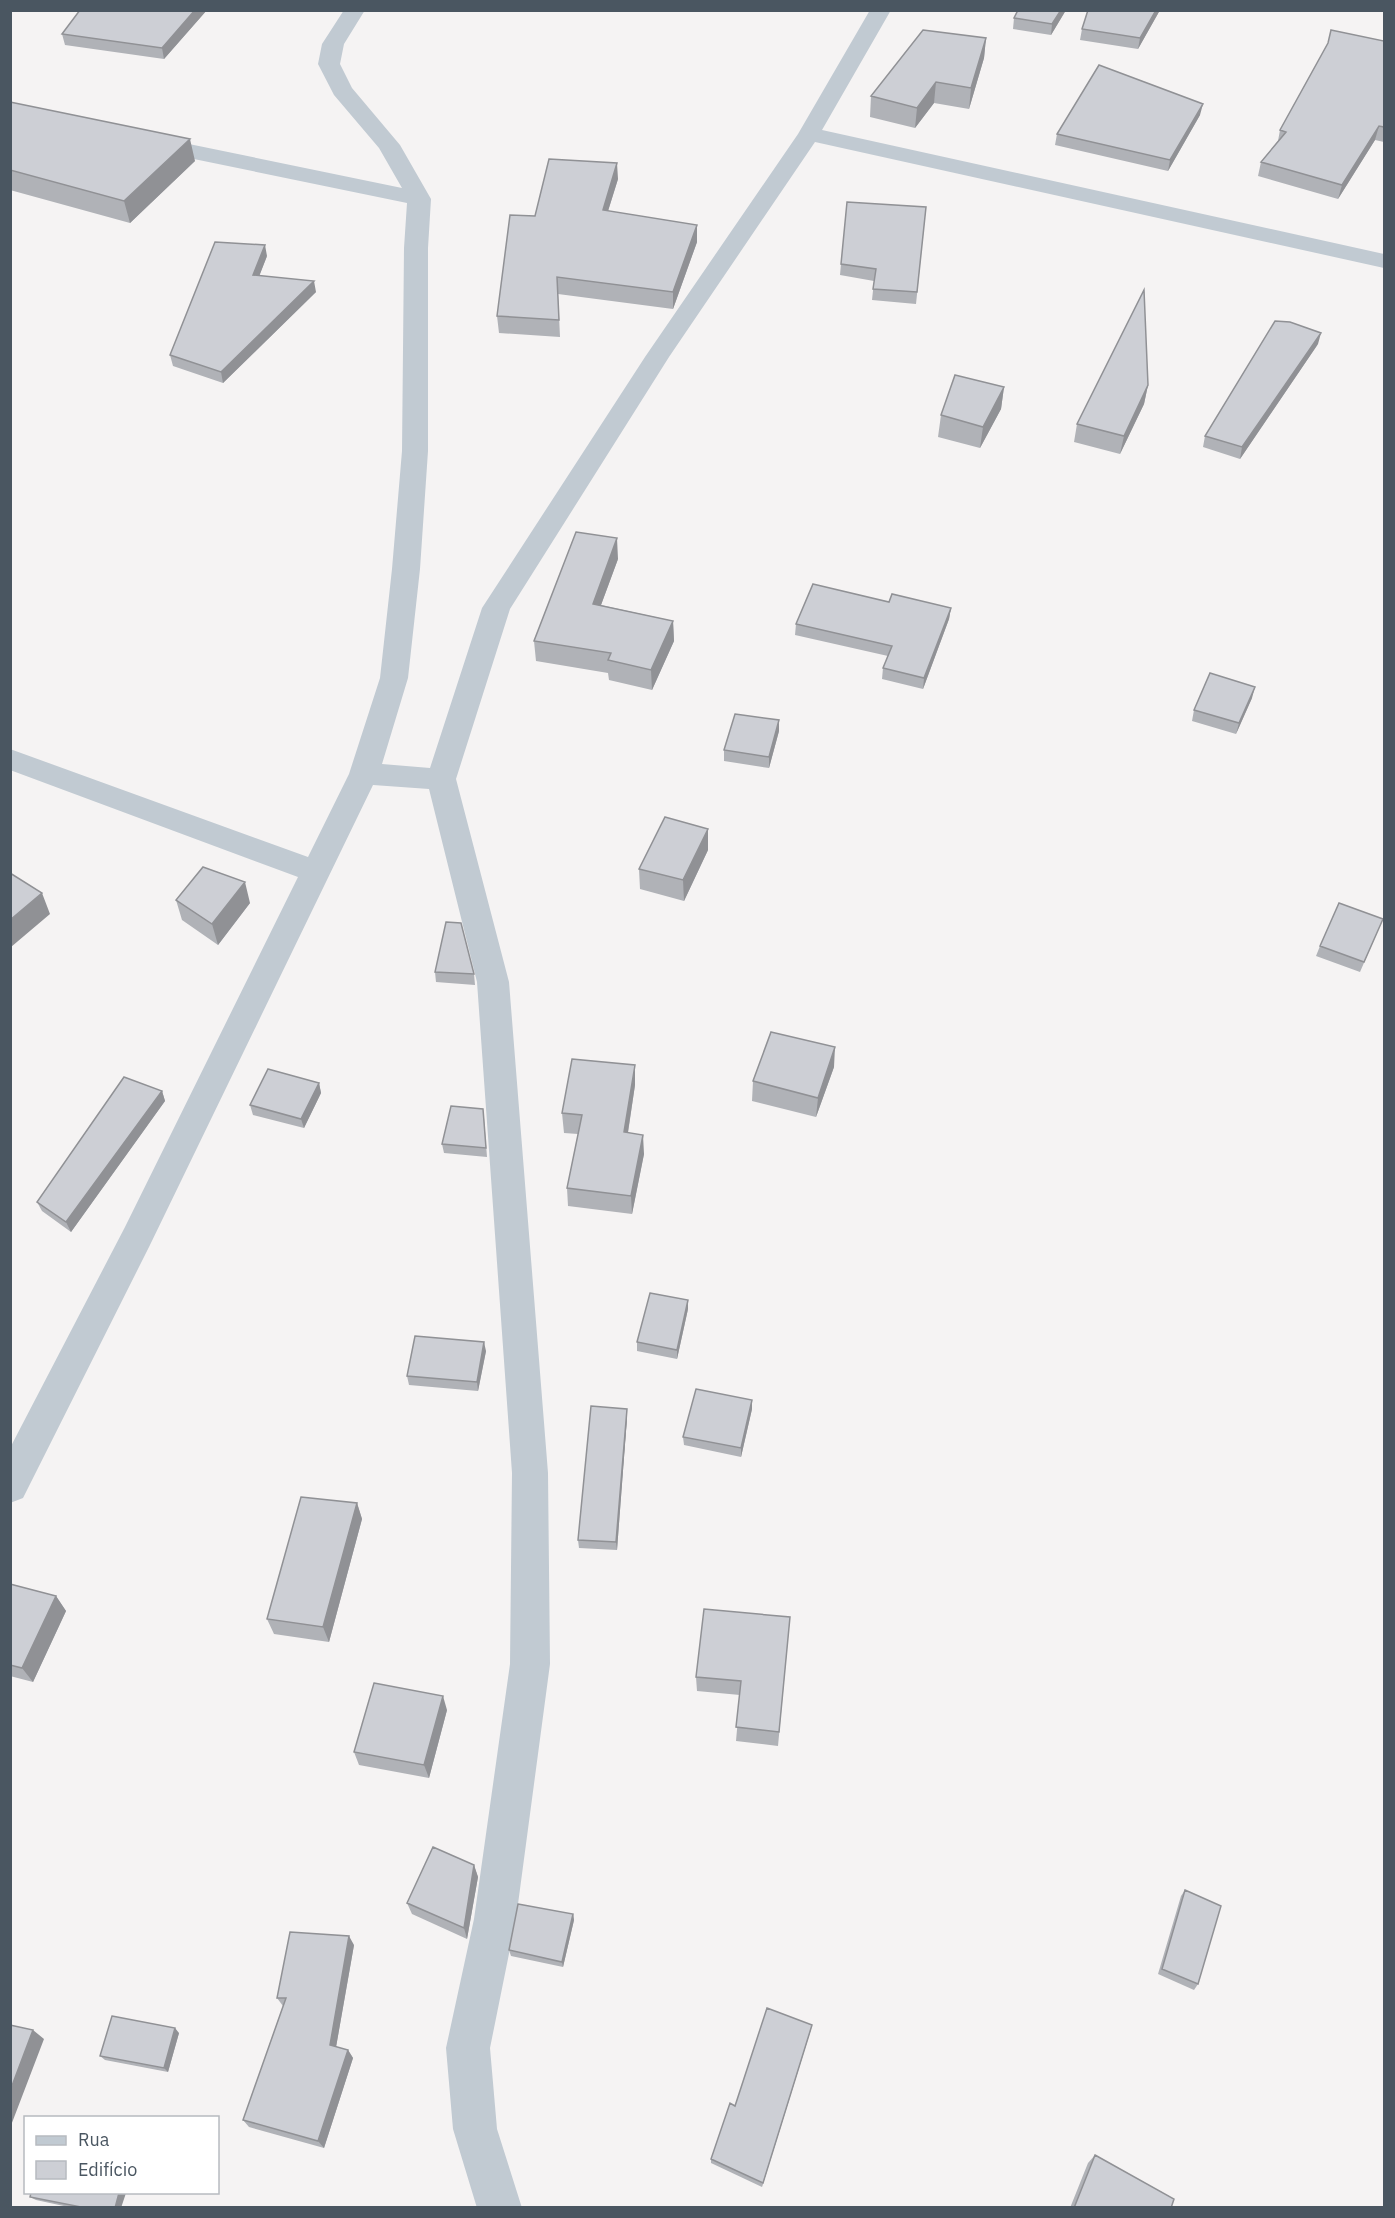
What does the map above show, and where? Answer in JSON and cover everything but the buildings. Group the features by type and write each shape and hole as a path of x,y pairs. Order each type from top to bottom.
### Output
{"street":[{"path":"10,1486 137,1237 364,774 394,678 406,569 415,451 416,248 419,199 390,145 342,90 329,64 333,44 355,10"},
{"path":"500,2208 475,2129 468,2048 495,1919 530,1664 530,1473 494,982 441,779 496,608 657,357 809,134 880,10"},
{"path":"809,134 1384,261"},
{"path":"127,138 419,199"},
{"path":"10,759 317,872"},
{"path":"364,774 441,779"}]}
